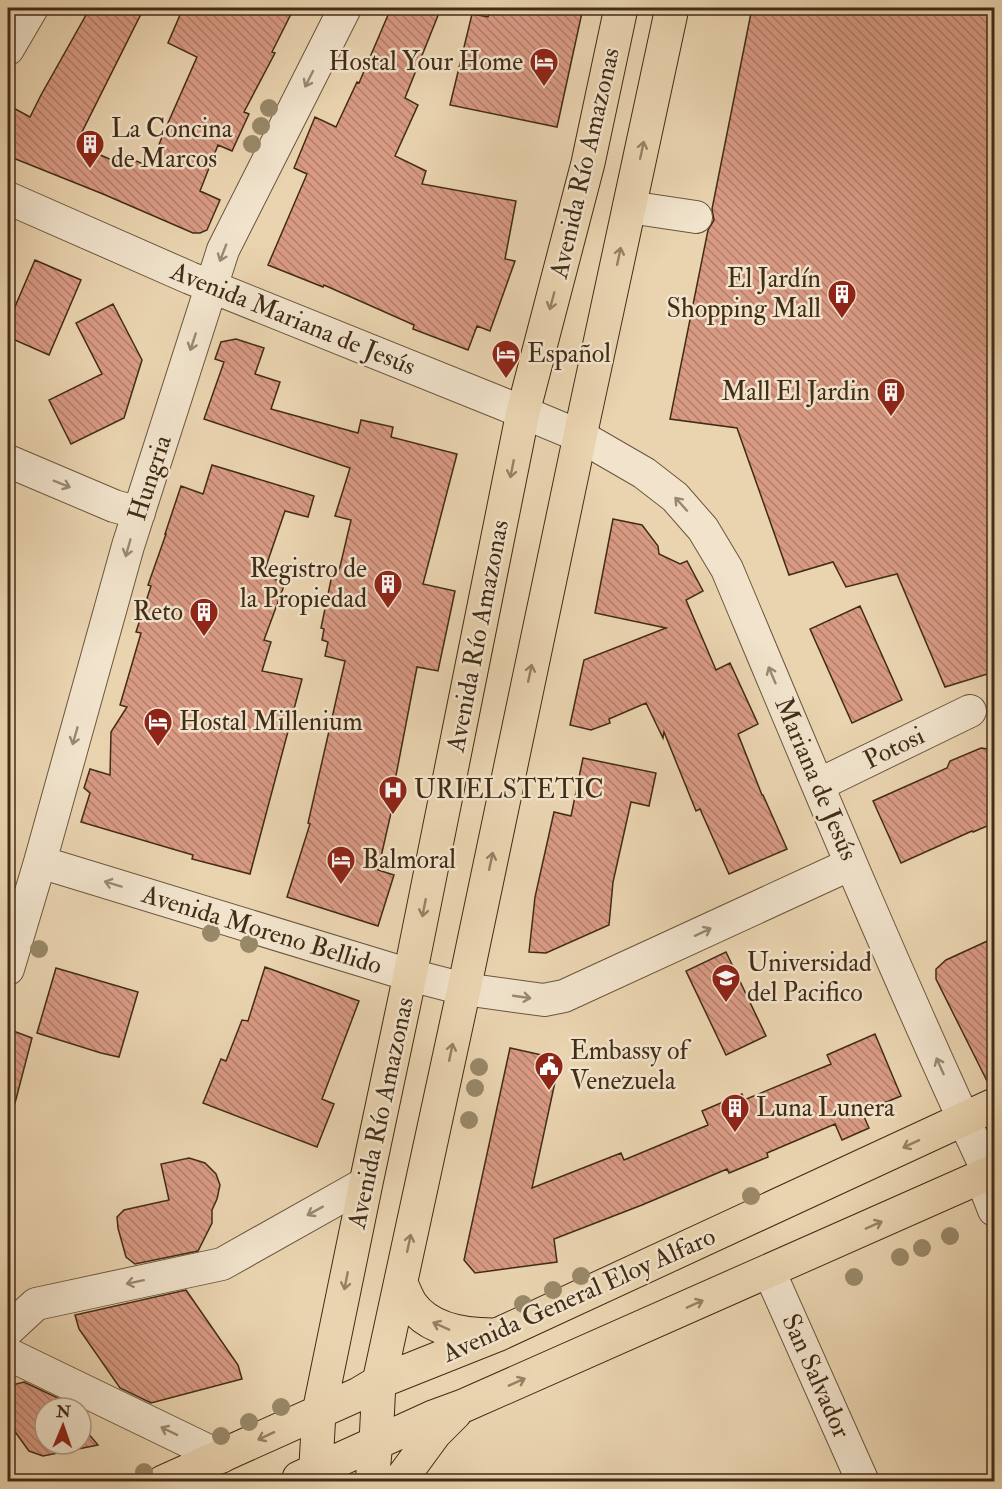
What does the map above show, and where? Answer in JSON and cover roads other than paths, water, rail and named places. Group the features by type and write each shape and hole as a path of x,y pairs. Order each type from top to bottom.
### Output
{"main road":[{"name":"Avenida Río Amazonas","path":"307,1478 523,412 588,163 621,8"},
{"name":"Avenida Río Amazonas","path":"372,1482 379,1382 672,8"},
{"name":"Avenida General Eloy Alfaro","path":"163,1482 359,1394 379,1382 497,1335 994,1105"},
{"name":"Avenida General Eloy Alfaro","path":"307,1478 376,1442 463,1406 988,1174"},
{"path":"401,1283 412,1305 425,1318 458,1333 497,1335"},
{"path":"399,1482 435,1432 463,1406"}],"street":[{"path":"8,49 32,8"},
{"name":"Hungria","path":"8,969 138,513 223,250 345,8"},
{"name":"Avenida Mariana de Jesús","path":"8,198 212,287 580,436"},
{"path":"629,207 696,217"},
{"name":"Mariana de Jesús","path":"580,436 644,473 675,497 703,528 727,569 851,864 988,1174 994,1210"},
{"path":"8,461 114,506 138,513"},
{"name":"Potosi","path":"818,785 970,711"},
{"name":"Avenida Moreno Bellido","path":"40,862 410,975 464,989 544,1000 564,996 851,864"},
{"path":"8,1330 36,1304 222,1264 366,1183"},
{"name":"San Salvador","path":"769,1271 863,1482"},
{"path":"8,1354 221,1457"}],"place":[{"name":"Hostal Your Home","path":"544,88"},
{"name":"La Concina de Marcos","path":"90,170"},
{"name":"El Jardín Shopping Mall","path":"842,320"},
{"name":"Español","path":"506,380"},
{"name":"Mall El Jardin","path":"891,418"},
{"name":"Registro de la Propiedad","path":"388,610"},
{"name":"Reto","path":"204,638"},
{"name":"Hostal Millenium","path":"158,748"},
{"name":"URIELSTETIC","path":"393,816"},
{"name":"Balmoral","path":"341,886"},
{"name":"Universidad del Pacifico","path":"726,1004"},
{"name":"Embassy of Venezuela","path":"549,1092"},
{"name":"Luna Lunera","path":"735,1134"}]}
